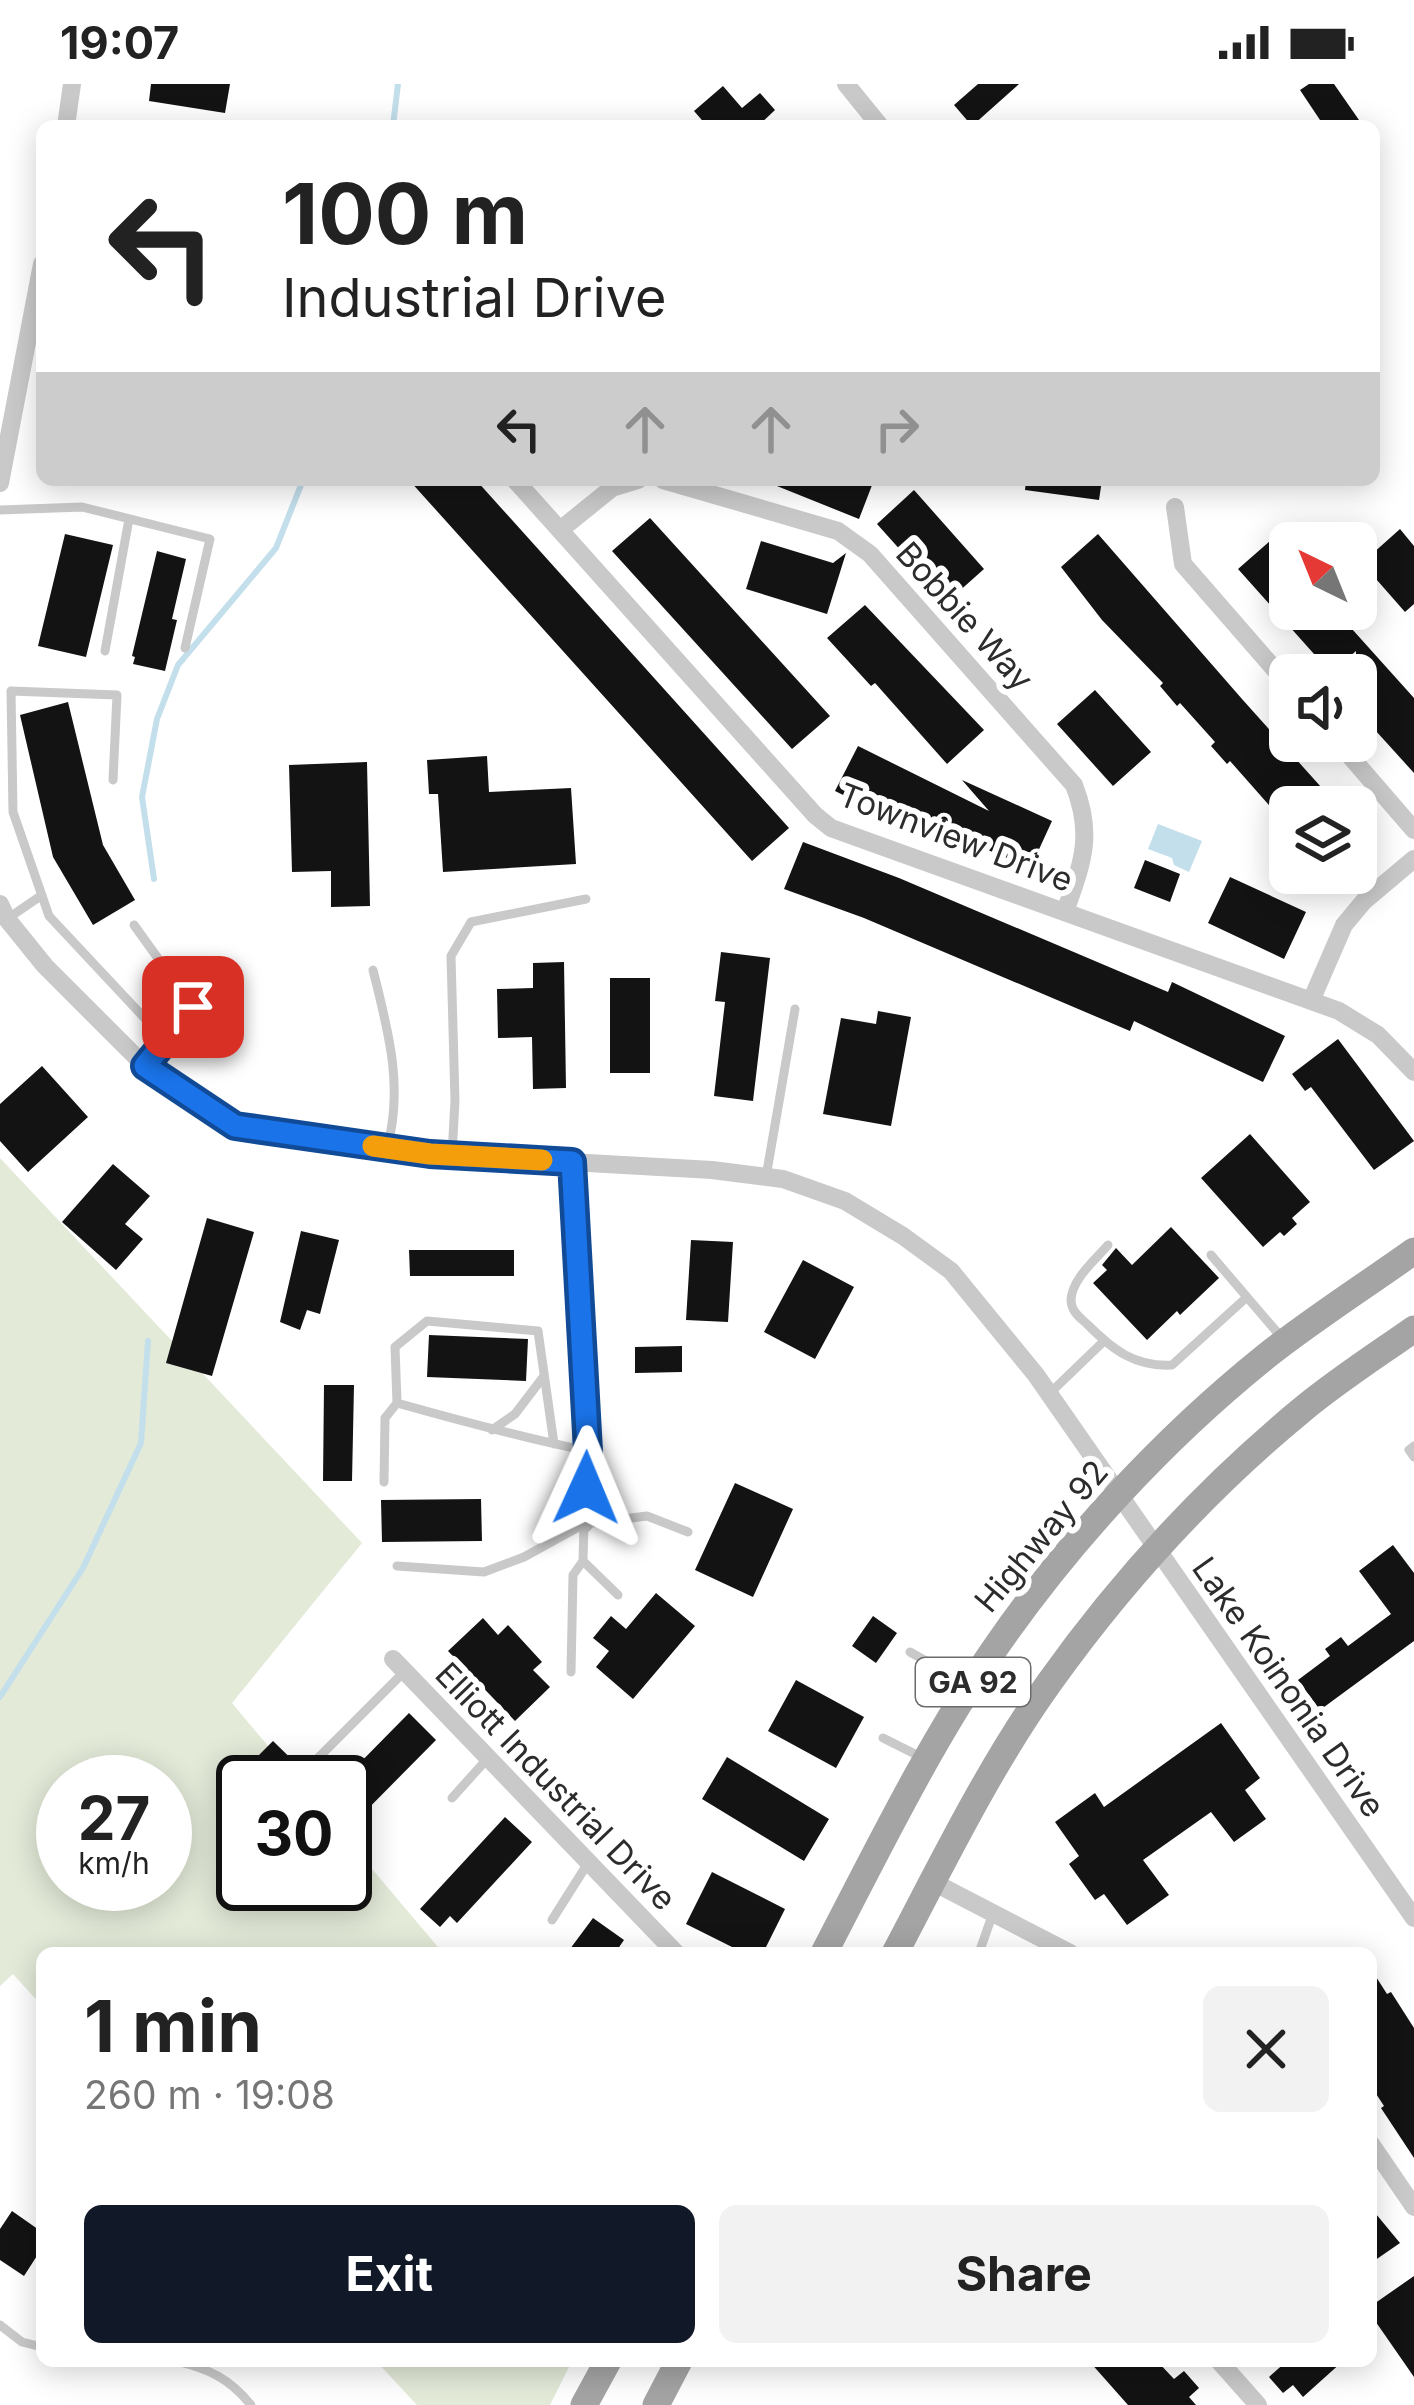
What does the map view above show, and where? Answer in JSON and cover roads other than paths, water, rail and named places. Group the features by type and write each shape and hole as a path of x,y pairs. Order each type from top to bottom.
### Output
{"main road":[{"name":"Highway 92","path":"827,1947 970,1687 1047,1579 1119,1497 1220,1396 1286,1342 1414,1251"},
{"name":"GA 92","path":"899,1947 1007,1748 1096,1618 1156,1550 1306,1406 1414,1329"},
{"path":"584,2405 605,2367"},
{"path":"656,2405 676,2367"}],"street":[{"path":"67,120 71,84"},
{"path":"846,84 875,120"},
{"path":"1,476 36,294"},
{"name":"Townview Drive","path":"520,486 831,828 1339,1011 1378,1036 1414,1072"},
{"path":"560,530 618,486"},
{"name":"Bobbie Way","path":"683,486 838,531 870,554 1074,785 1084,810 1086,850 1065,912"},
{"path":"1175,507 1183,564 1269,663"},
{"path":"1355,762 1414,830"},
{"path":"1311,1001 1344,925 1364,901 1414,859"},
{"name":"Lake Koinonia Drive","path":"3,912 45,966 145,1066 235,1126 452,1155 766,1177 844,1201 951,1270 1049,1394 1414,1918"},
{"path":"572,1162 588,1451 584,1524"},
{"name":"Elliott Industrial Drive","path":"399,1665 670,1947"},
{"path":"933,1882 1058,1947"},
{"path":"1377,2153 1414,2207"},
{"path":"1224,2367 1258,2405"}],"lane":[{"path":"0,510 82,507 210,539 185,648"},
{"path":"105,651 129,519"},
{"path":"113,780 117,695 11,691 13,812 50,916 166,1041"},
{"path":"3,912 42,895"},
{"path":"452,1155 451,956 471,922 586,899"},
{"path":"134,925 193,1007 145,1066"},
{"path":"373,970 393,1051 396,1116 387,1148"},
{"path":"766,1177 795,1010"},
{"path":"1108,1245 1079,1279 1071,1298 1073,1311 1118,1354 1154,1366 1172,1365 1247,1297"},
{"path":"1211,1255 1286,1342"},
{"path":"384,1482 385,1418 398,1403 395,1347 427,1321 538,1331 554,1444"},
{"path":"1049,1394 1104,1341"},
{"path":"491,1430 514,1414 544,1376"},
{"path":"398,1403 588,1451"},
{"path":"1414,1446 1409,1450 1414,1456"},
{"path":"398,1566 484,1572 524,1557 584,1524 647,1516 688,1532"},
{"path":"571,1672 573,1575 583,1562 584,1524"},
{"path":"583,1562 618,1595"},
{"path":"910,1652 970,1687"},
{"path":"320,1755 399,1665"},
{"path":"883,1738 928,1760"},
{"path":"452,1798 488,1758"},
{"path":"552,1920 588,1863"},
{"path":"981,1947 993,1913"},
{"path":"0,2325 22,2342 36,2346"},
{"path":"199,2367 214,2371 236,2387 250,2405"}],"water":[{"path":"1158,824 1202,841 1189,872 1174,865 1172,858 1148,849"}],"waterway":[{"path":"394,120 398,84"},
{"path":"154,879 142,797 157,719 178,665 276,548 301,486"},
{"path":"0,1697 83,1568 141,1443 148,1341"}]}
